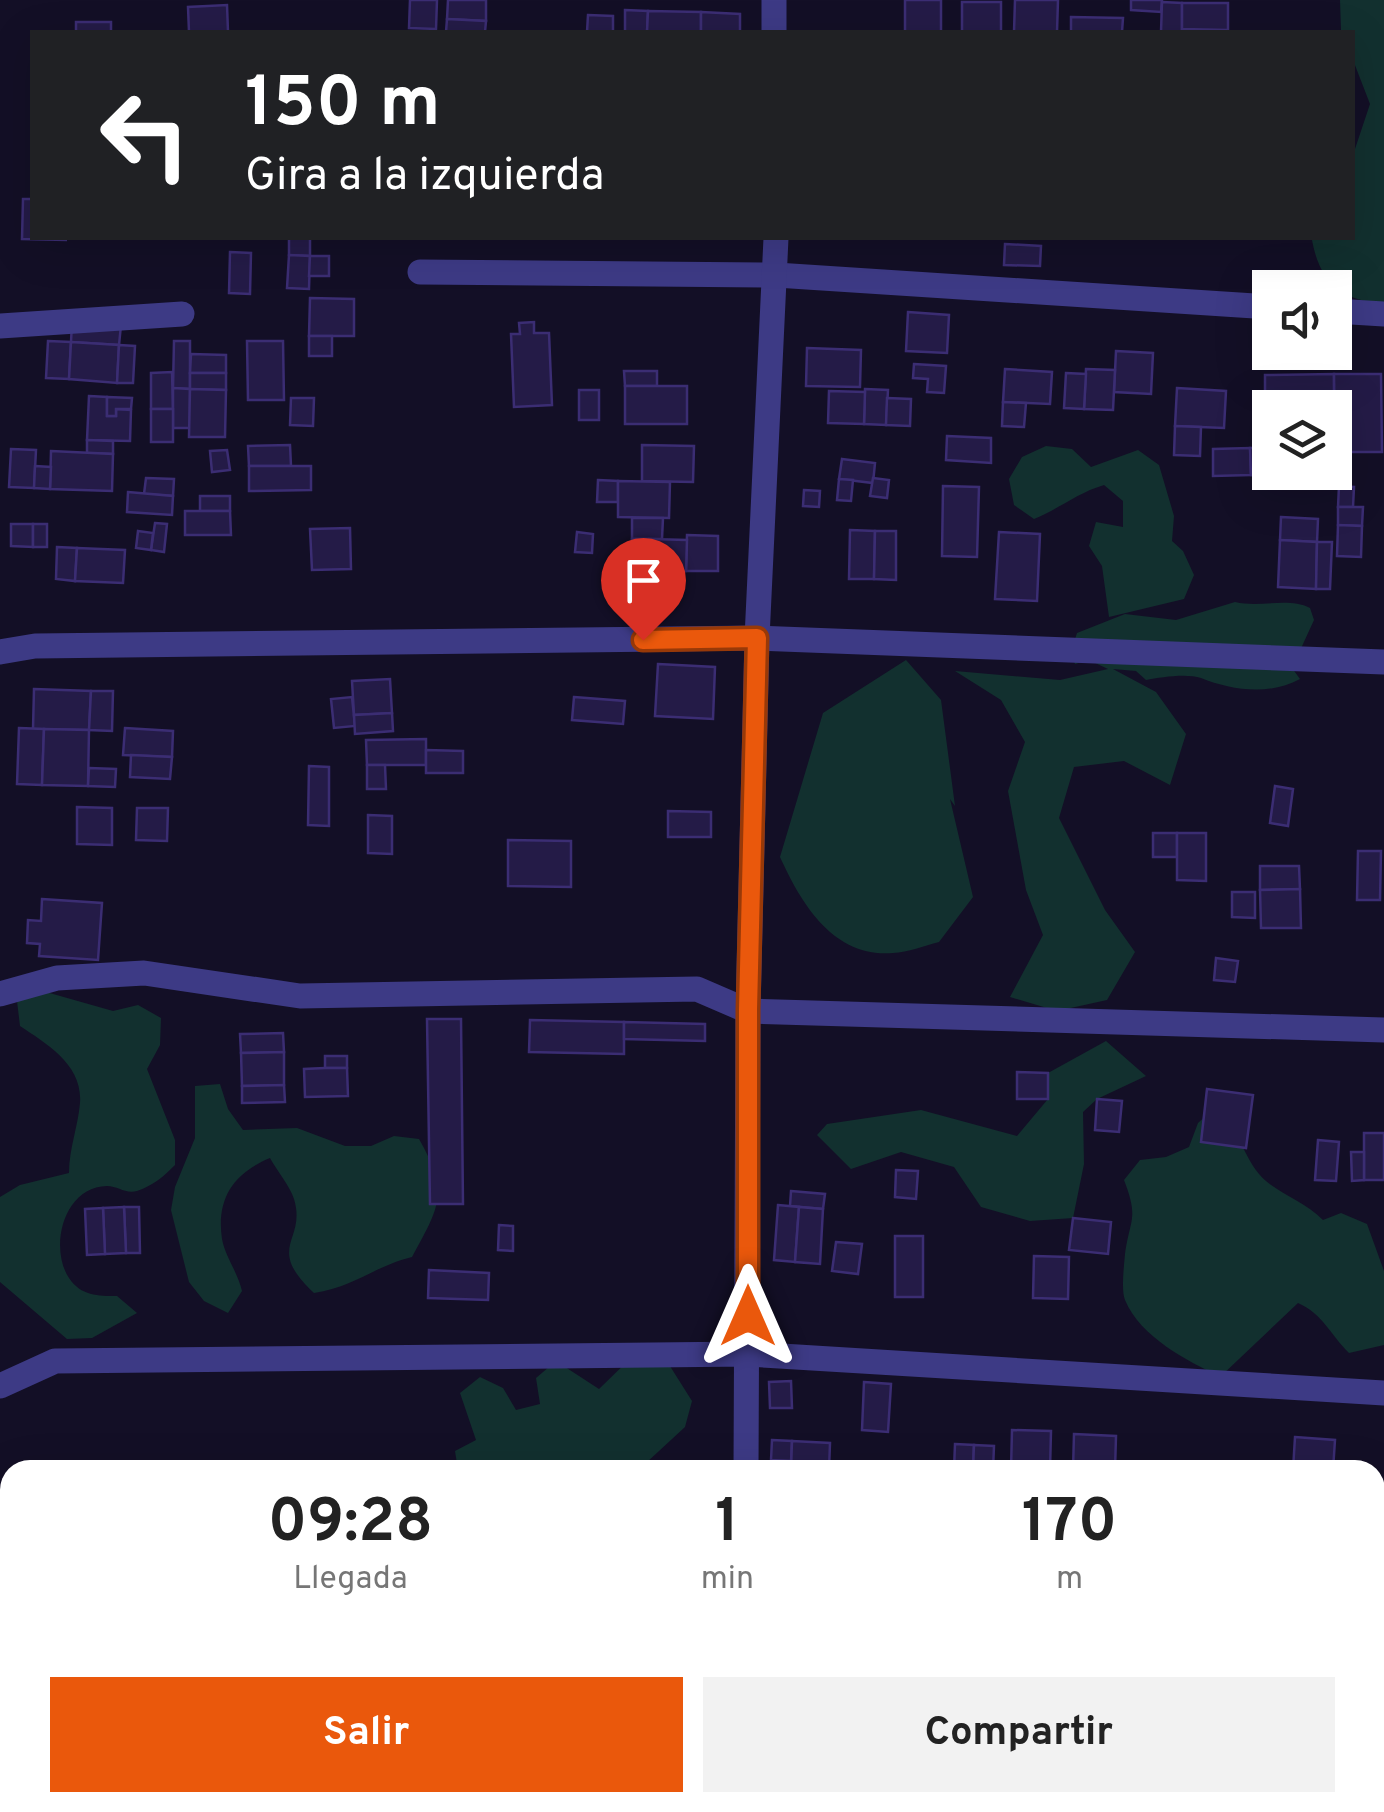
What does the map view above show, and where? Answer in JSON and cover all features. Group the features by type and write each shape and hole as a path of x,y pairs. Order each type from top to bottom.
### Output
{"street":[{"path":"774,0 774,30"},
{"path":"746,1460 748,1010 757,638 776,240"},
{"path":"420,272 776,275 1252,306"},
{"path":"1352,312 1384,314"},
{"path":"0,326 182,314"},
{"path":"0,652 35,646 757,638 1384,662"},
{"path":"0,994 57,978 144,974 300,996 697,988 748,1010 1384,1030"},
{"path":"0,1386 55,1361 748,1354 1384,1393"}],"green space":[{"path":"1340,0 1384,0 1384,304 1352,296 1352,270 1322,270 1312,240 1355,240 1355,149 1370,104 1355,65 1355,30 1341,30"},
{"path":"1046,446 1072,449 1091,467 1138,450 1159,465 1174,516 1172,541 1183,551 1194,575 1184,599 1109,617 1102,566 1089,546 1096,522 1123,527 1123,501 1104,485 1034,519 1014,505 1009,479 1022,457"},
{"path":"1235,602 1293,603 1310,608 1314,620 1292,668 1300,679 1276,688 1250,689 1189,676 1146,680 1136,671 1113,669 1156,692 1186,734 1170,785 1124,761 1074,767 1059,818 1105,910 1135,952 1107,1000 1057,1011 1010,997 1043,935 1026,890 1008,791 1025,742 1001,700 955,671 1060,680 1108,669 1089,660 1075,664 1071,652 1077,633 1125,614 1176,620"},
{"path":"906,660 941,700 955,806 950,799 973,897 939,942 899,952 872,952 853,947 822,924 798,892 780,857 823,713"},
{"path":"39,990 113,1011 138,1005 161,1018 160,1045 147,1069 175,1140 175,1165 137,1191 107,1186 92,1189 70,1208 64,1221 60,1251 69,1278 90,1294 117,1296 137,1313 92,1338 67,1339 0,1282 0,1197 20,1185 69,1173 79,1112 76,1077 52,1048 20,1026 17,1001"},
{"path":"1106,1041 1146,1076 1097,1099 1083,1112 1084,1164 1073,1218 1030,1221 981,1207 954,1167 901,1152 851,1169 817,1135 827,1124 921,1110 1017,1136 1048,1099 1048,1073"},
{"path":"220,1084 228,1109 243,1130 297,1128 345,1146 371,1146 394,1136 419,1139 438,1187 434,1212 412,1257 314,1293 292,1265 289,1254 297,1213 290,1189 270,1158 237,1179 222,1211 224,1245 242,1291 228,1313 204,1301 189,1282 171,1210 175,1187 195,1138 195,1086"},
{"path":"1217,1106 1266,1181 1323,1220 1341,1213 1367,1224 1384,1271 1384,1345 1349,1353 1320,1318 1298,1303 1220,1377 1153,1337 1132,1314 1123,1290 1132,1211 1124,1180 1140,1160 1166,1157 1189,1147 1198,1123"},
{"path":"637,1352 663,1355 692,1401 685,1427 649,1460 456,1460 455,1451 476,1440 460,1393 480,1377 503,1388 516,1410 540,1404 536,1378 556,1361 599,1389"}],"building":[{"path":"410,0 437,0 436,29 409,28"},
{"path":"448,0 486,0 486,21 447,19"},
{"path":"905,0 941,0 941,30 905,30"},
{"path":"1015,0 1058,0 1057,30 1014,30"},
{"path":"1131,0 1162,0 1161,12 1131,10"},
{"path":"962,2 1001,2 1001,30 962,30"},
{"path":"1162,2 1182,3 1182,30 1161,30"},
{"path":"1182,3 1228,3 1228,30 1182,29"},
{"path":"227,5 228,30 189,30 188,7"},
{"path":"625,10 648,11 647,30 625,30"},
{"path":"648,11 701,12 701,30 647,30"},
{"path":"701,12 740,14 740,30 701,30"},
{"path":"588,15 613,16 613,30 587,30"},
{"path":"1071,17 1123,18 1122,30 1071,30"},
{"path":"447,19 486,21 485,30 446,30"},
{"path":"76,22 111,22 111,30 76,30"},
{"path":"23,199 30,199 30,239 22,239"},
{"path":"289,240 310,240 310,256 289,255"},
{"path":"1005,244 1041,246 1040,266 1004,265"},
{"path":"230,252 251,253 250,294 229,293"},
{"path":"289,255 310,256 309,289 287,288"},
{"path":"310,256 329,256 329,276 309,276"},
{"path":"310,298 354,299 354,336 309,336"},
{"path":"908,312 949,315 947,353 906,351"},
{"path":"72,322 121,325 119,345 71,342"},
{"path":"534,322 534,333 549,333 552,405 514,407 511,334 520,334 519,323"},
{"path":"309,336 332,336 332,356 309,356"},
{"path":"48,341 71,342 69,379 46,378"},
{"path":"174,341 190,341 190,389 173,388"},
{"path":"247,341 283,341 284,400 248,400"},
{"path":"71,342 119,345 117,383 69,379"},
{"path":"119,345 135,346 133,383 117,383"},
{"path":"807,348 861,350 860,387 806,386"},
{"path":"1116,351 1153,353 1151,394 1114,392"},
{"path":"191,354 226,355 226,373 190,373"},
{"path":"914,364 946,366 944,393 927,392 928,379 913,378"},
{"path":"1005,369 1052,372 1050,404 1003,402"},
{"path":"1086,369 1115,370 1113,410 1084,409"},
{"path":"624,371 657,371 657,386 625,386"},
{"path":"172,372 173,409 151,409 151,373"},
{"path":"190,373 226,373 226,390 190,389"},
{"path":"1066,373 1086,374 1084,409 1064,408"},
{"path":"1334,374 1334,390 1265,390 1265,375"},
{"path":"1334,374 1381,374 1382,452 1352,452 1352,390 1334,390"},
{"path":"625,386 687,386 687,424 625,424"},
{"path":"173,388 190,389 190,428 173,428"},
{"path":"1177,388 1226,391 1224,428 1175,426"},
{"path":"190,389 226,390 225,437 189,437"},
{"path":"865,389 888,390 886,425 864,424"},
{"path":"579,390 599,390 599,420 579,420"},
{"path":"829,391 865,392 864,424 828,423"},
{"path":"89,396 107,397 107,416 116,416 116,409 131,410 130,441 87,440"},
{"path":"107,397 132,398 131,409 116,409 116,416 107,416"},
{"path":"291,398 314,398 313,426 290,425"},
{"path":"887,398 911,399 910,426 886,425"},
{"path":"1003,402 1026,403 1024,427 1002,426"},
{"path":"151,409 173,409 173,442 151,442"},
{"path":"1175,426 1201,427 1200,456 1174,455"},
{"path":"947,436 991,438 991,463 946,460"},
{"path":"87,440 113,441 113,454 87,453"},
{"path":"290,445 291,466 249,466 248,446"},
{"path":"642,445 694,446 693,482 642,481"},
{"path":"1250,448 1251,475 1213,476 1213,449"},
{"path":"11,449 36,450 34,488 9,487"},
{"path":"227,450 230,470 212,472 210,451"},
{"path":"51,451 113,454 112,491 50,489"},
{"path":"842,459 875,463 873,483 839,479"},
{"path":"35,466 51,467 50,489 34,488"},
{"path":"249,466 311,466 311,490 249,491"},
{"path":"146,478 174,479 173,496 144,494"},
{"path":"873,478 889,480 887,498 870,496"},
{"path":"839,479 853,480 851,501 837,500"},
{"path":"598,480 618,481 618,502 597,502"},
{"path":"618,481 670,482 669,518 618,517"},
{"path":"943,486 979,487 977,557 942,556"},
{"path":"1354,487 1353,507 1338,507 1339,490"},
{"path":"804,490 820,491 819,507 803,506"},
{"path":"128,492 173,496 172,515 127,512"},
{"path":"200,496 230,496 230,511 200,511"},
{"path":"1338,507 1363,507 1362,526 1338,525"},
{"path":"185,511 230,511 231,535 185,535"},
{"path":"1281,517 1318,519 1317,542 1280,540"},
{"path":"632,518 663,518 662,539 632,539"},
{"path":"155,523 167,524 164,552 151,550"},
{"path":"11,524 33,524 33,547 11,546"},
{"path":"33,524 47,524 47,547 33,547"},
{"path":"1338,525 1362,526 1361,557 1337,556"},
{"path":"350,528 351,569 312,570 310,529"},
{"path":"850,530 875,531 874,579 849,579"},
{"path":"138,531 153,533 151,550 136,548"},
{"path":"875,531 896,531 896,580 874,579"},
{"path":"577,532 593,534 592,553 575,552"},
{"path":"999,532 1040,534 1037,601 995,599"},
{"path":"687,535 718,536 718,571 686,571"},
{"path":"632,539 649,539 648,570 632,570"},
{"path":"649,539 687,540 686,571 648,570"},
{"path":"1280,540 1317,542 1316,589 1278,587"},
{"path":"1317,542 1332,542 1330,589 1316,589"},
{"path":"57,547 77,548 75,581 56,579"},
{"path":"77,548 125,550 123,583 75,581"},
{"path":"644,570 665,570 664,591 643,590"},
{"path":"658,664 715,667 713,719 655,716"},
{"path":"390,679 392,713 354,715 352,681"},
{"path":"34,689 91,691 89,730 33,729"},
{"path":"91,691 113,691 112,731 89,730"},
{"path":"352,697 355,726 334,728 331,699"},
{"path":"574,697 625,701 623,724 572,720"},
{"path":"392,713 393,731 355,734 354,715"},
{"path":"19,728 44,729 42,785 17,784"},
{"path":"125,728 173,731 172,757 123,755"},
{"path":"44,729 89,730 88,786 42,785"},
{"path":"426,739 426,765 367,765 366,740"},
{"path":"426,750 463,751 463,773 426,773"},
{"path":"131,755 172,757 170,779 130,777"},
{"path":"367,765 385,765 386,789 367,789"},
{"path":"309,766 329,767 329,826 308,825"},
{"path":"89,768 116,769 115,787 88,786"},
{"path":"1275,786 1293,789 1288,826 1270,823"},
{"path":"77,807 112,808 112,845 77,844"},
{"path":"137,808 168,808 167,841 136,840"},
{"path":"668,811 711,812 711,837 668,837"},
{"path":"368,815 392,816 392,854 368,853"},
{"path":"1153,833 1177,833 1177,857 1153,857"},
{"path":"1177,833 1206,833 1206,881 1177,880"},
{"path":"508,840 571,841 571,887 508,886"},
{"path":"1358,851 1381,851 1380,900 1357,900"},
{"path":"1260,866 1299,866 1300,889 1260,890"},
{"path":"1300,889 1301,928 1261,928 1260,890"},
{"path":"1232,892 1255,892 1255,918 1232,917"},
{"path":"42,899 102,903 98,960 39,956 40,944 27,943 28,920 41,921"},
{"path":"1216,958 1238,961 1235,982 1214,980"},
{"path":"427,1019 461,1019 463,1204 430,1204"},
{"path":"530,1020 624,1022 624,1054 529,1052"},
{"path":"624,1022 705,1024 705,1041 624,1039"},
{"path":"283,1033 284,1052 241,1053 240,1034"},
{"path":"284,1052 284,1085 242,1086 241,1053"},
{"path":"325,1056 347,1056 347,1068 325,1068"},
{"path":"347,1068 348,1096 305,1097 304,1069"},
{"path":"1017,1072 1048,1073 1048,1099 1017,1099"},
{"path":"284,1085 285,1102 242,1103 242,1086"},
{"path":"1207,1089 1253,1095 1246,1148 1201,1142"},
{"path":"1097,1099 1122,1101 1119,1132 1095,1130"},
{"path":"1364,1133 1384,1133 1384,1180 1364,1180"},
{"path":"1318,1140 1339,1142 1336,1181 1315,1180"},
{"path":"1351,1152 1364,1152 1364,1180 1352,1181"},
{"path":"896,1170 918,1171 916,1199 895,1197"},
{"path":"791,1191 825,1194 823,1209 790,1206"},
{"path":"778,1205 799,1207 795,1262 774,1260"},
{"path":"124,1207 139,1207 140,1253 126,1253"},
{"path":"124,1207 126,1253 105,1254 103,1208"},
{"path":"799,1207 823,1209 820,1264 795,1262"},
{"path":"103,1208 105,1254 87,1255 85,1209"},
{"path":"1073,1218 1111,1222 1108,1254 1069,1250"},
{"path":"499,1225 513,1226 513,1251 498,1250"},
{"path":"895,1236 923,1236 923,1297 895,1297"},
{"path":"836,1242 862,1244 858,1274 832,1271"},
{"path":"1034,1256 1069,1257 1068,1299 1033,1298"},
{"path":"429,1270 489,1273 488,1300 428,1298"},
{"path":"791,1381 792,1408 770,1408 769,1382"},
{"path":"864,1382 891,1384 888,1432 862,1430"},
{"path":"1012,1430 1051,1431 1050,1460 1011,1460"},
{"path":"1074,1434 1116,1436 1115,1460 1073,1460"},
{"path":"1295,1437 1335,1440 1334,1460 1294,1460"},
{"path":"772,1440 792,1441 791,1460 771,1460"},
{"path":"792,1441 830,1443 829,1460 791,1460"},
{"path":"955,1444 974,1445 973,1460 954,1460"},
{"path":"974,1445 994,1446 993,1460 973,1460"}],"route":[{"path":"643,640 757,638 748,1010 748,1316"}]}
